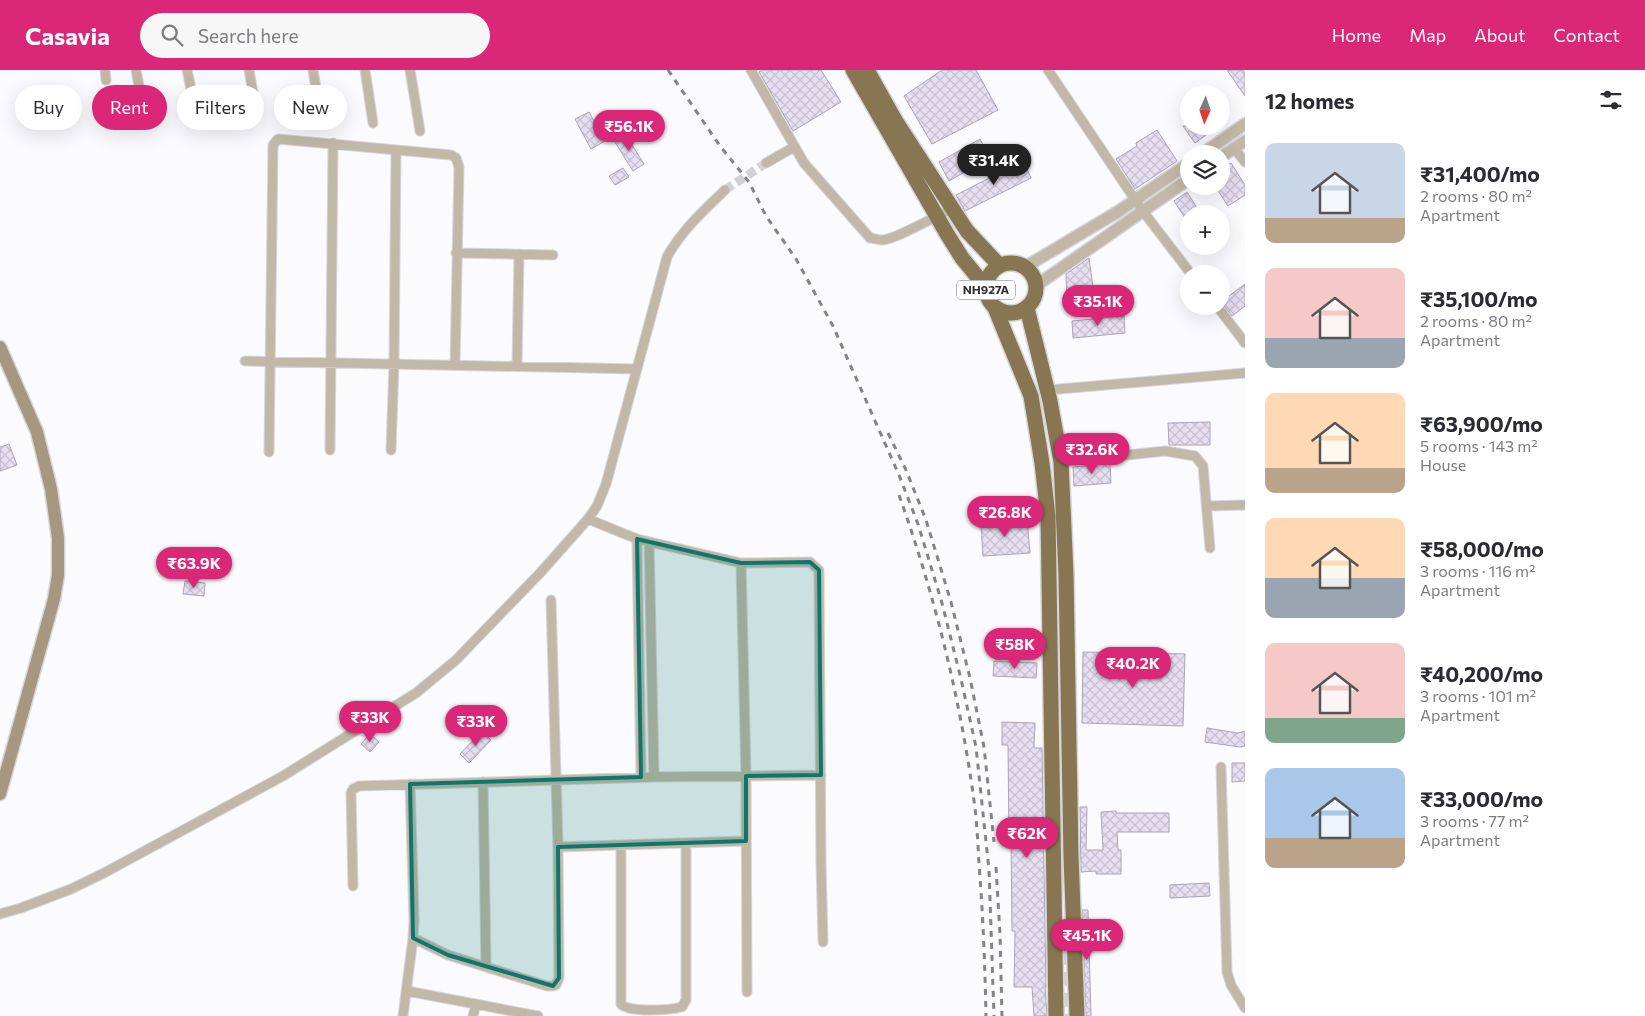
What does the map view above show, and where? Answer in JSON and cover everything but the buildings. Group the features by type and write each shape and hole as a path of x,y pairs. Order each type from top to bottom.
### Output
{"highway":[{"name":"NH927A","path":"853,70 962,258 985,286"},
{"name":"NH927A","path":"867,70 895,120 952,209 967,231 999,265"},
{"name":"NH927A","path":"995,308 1003,312 1020,312 1033,302 1037,286 1035,277 1025,267 1015,262 999,265 992,270 985,286 986,294 995,308 1031,396 1048,516 1056,1016"},
{"name":"NH927A","path":"1027,308 1048,390 1061,462 1066,574 1071,847 1077,1016"}],"main road":[{"path":"0,347 36,432 51,489 58,538 58,575 54,599 0,794"}],"street":[{"path":"136,70 139,85"},
{"path":"187,70 190,85"},
{"path":"249,70 252,85"},
{"path":"313,70 316,85"},
{"path":"365,70 373,123"},
{"path":"410,70 420,132"},
{"path":"751,70 804,163 870,238 882,240 892,238 936,215 952,209"},
{"path":"1048,70 1135,200 1184,265"},
{"path":"1215,145 1245,124"},
{"path":"269,452 273,146 278,139 451,155 456,158 459,167 455,365"},
{"path":"1230,151 1245,141"},
{"path":"330,450 333,143"},
{"path":"766,163 794,147"},
{"path":"1234,148 1245,162"},
{"path":"391,450 394,364 396,150"},
{"path":"1025,267 1135,200 1180,169"},
{"path":"1037,286 1180,184"},
{"path":"0,914 71,890 283,776 416,694 456,660 541,572 588,519 597,506 606,484 667,257 687,227 725,190"},
{"path":"456,254 553,255"},
{"path":"517,366 519,254"},
{"path":"1224,315 1245,343"},
{"path":"245,361 637,369"},
{"path":"1048,390 1245,373"},
{"path":"1061,462 1165,451 1195,456 1203,466 1210,548"},
{"path":"1207,506 1245,505"},
{"path":"588,519 637,539 742,563 810,562 819,570 823,942"},
{"path":"637,539 640,778"},
{"path":"649,542 654,777"},
{"path":"742,563 748,992"},
{"path":"413,938 441,952 547,986 553,986 558,982 558,847 551,600"},
{"path":"1221,767 1227,972 1231,985 1245,1008"},
{"path":"353,886 351,799 353,789 359,786 654,777 820,775"},
{"path":"483,782 486,967"},
{"path":"403,1016 413,938 410,784"},
{"path":"558,847 746,841"},
{"path":"621,845 621,1004 624,1007 638,1009 674,1009 682,1006 686,1000 686,843"},
{"path":"407,991 536,1016"},
{"path":"473,1016 476,1004"}],"highlighted area":[{"path":"637,539 741,563 810,562 819,570 821,775 746,776 746,841 558,847 559,978 553,986 448,955 413,938 410,784 641,777"}],"tunnel":[{"path":"725,190 766,163"},
{"path":"1055,932 1064,951 1067,983 1067,1016"}],"railway":[{"path":"668,70 720,146 749,182 766,216 796,259 833,326 899,475 918,524 942,603 976,747 989,870 994,1016"},
{"path":"888,433 906,470 926,520 951,602 970,678 984,747 994,842"},
{"path":"899,495 935,610 954,689 969,768 977,836 984,940 986,1016"},
{"path":"996,867 1002,1016"}]}
